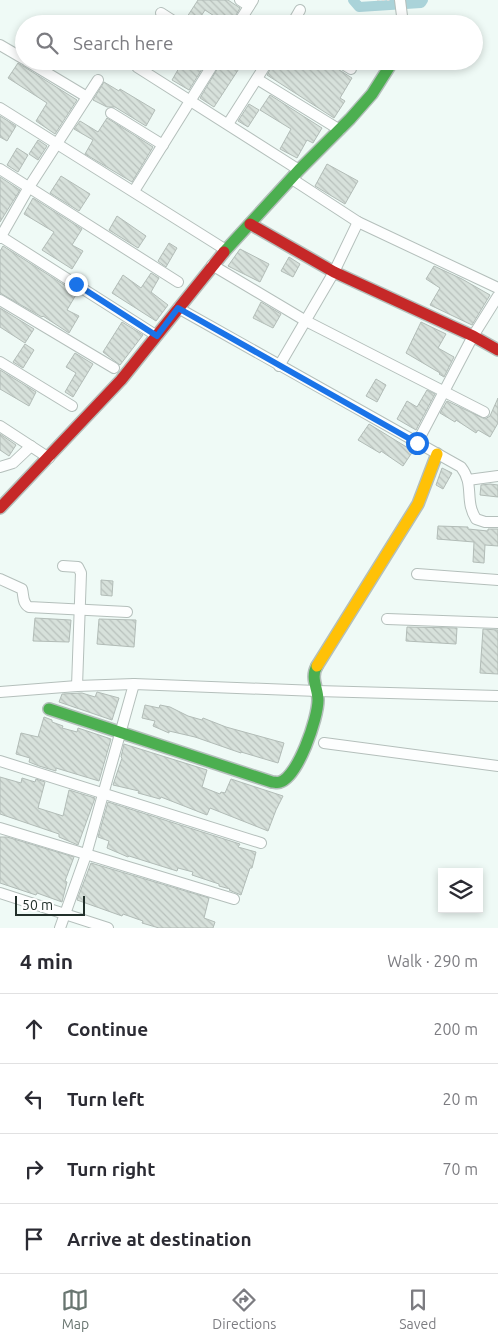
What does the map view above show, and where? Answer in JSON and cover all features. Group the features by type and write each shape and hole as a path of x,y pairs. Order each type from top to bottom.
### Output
{"street":[{"path":"240,0 251,3 244,15"},
{"path":"400,0 402,15"},
{"path":"297,15 300,10"},
{"path":"0,44 15,53"},
{"path":"43,70 87,97"},
{"path":"142,70 228,124 358,222 498,288"},
{"path":"134,191 209,70"},
{"path":"228,124 262,70"},
{"path":"0,508 121,380 212,265 340,130 372,94 387,70"},
{"path":"257,78 340,130"},
{"path":"98,80 29,187 0,237 157,336"},
{"path":"0,108 226,250"},
{"path":"111,113 163,145"},
{"path":"0,169 178,282"},
{"path":"279,366 334,272 358,222"},
{"path":"250,224 334,272 473,336 498,350"},
{"path":"212,265 306,320 484,412"},
{"path":"417,443 473,336 498,296"},
{"path":"0,300 114,368"},
{"path":"178,308 461,467 468,476 470,503 476,519 485,522 498,522"},
{"path":"0,362 72,406"},
{"path":"0,426 49,458"},
{"path":"0,467 13,463 31,446"},
{"path":"49,710 272,782 280,782 294,769 300,758 315,716 318,701 314,682 315,670 418,504 437,454"},
{"path":"468,480 498,476"},
{"path":"63,566 78,567 80,569 77,686"},
{"path":"417,574 498,580"},
{"path":"0,579 22,589 23,600 29,607 127,612"},
{"path":"387,620 498,623"},
{"path":"60,928 86,854 134,684"},
{"path":"0,692 134,684 498,696"},
{"path":"324,743 498,766"},
{"path":"0,761 261,842"},
{"path":"0,828 234,899"},
{"path":"0,893 108,928"}],"path":[{"path":"377,0 393,0"}],"building":[{"path":"198,0 228,0 240,8 236,15 213,15 205,10 202,15 188,15"},
{"path":"15,68 15,70 29,70 77,100 55,134 36,121 47,103 8,78"},
{"path":"178,70 201,70 189,90 172,80"},
{"path":"217,70 238,70 214,107 200,98"},
{"path":"270,70 339,70 352,78 340,98 345,101 334,118 267,75"},
{"path":"104,82 119,91 120,89 155,110 146,126 115,107 107,107 93,100"},
{"path":"270,95 322,128 313,143 307,140 297,158 280,149 291,129 260,110"},
{"path":"249,104 259,110 248,127 238,121"},
{"path":"0,116 16,126 7,141 0,137"},
{"path":"107,118 153,147 132,182 85,154 93,140 74,129 80,121 98,132"},
{"path":"38,140 47,146 38,160 29,154"},
{"path":"17,148 28,155 18,172 7,165"},
{"path":"327,164 358,181 345,204 315,186"},
{"path":"61,176 90,194 79,211 50,193"},
{"path":"0,177 20,190 0,222"},
{"path":"33,198 82,229 72,245 83,251 72,269 42,250 54,232 24,214"},
{"path":"117,216 146,236 138,248 109,230"},
{"path":"169,243 177,248 166,267 158,261"},
{"path":"3,246 77,293 67,310 79,316 69,333 43,316 0,293 0,251"},
{"path":"240,249 269,264 260,282 228,266"},
{"path":"289,257 300,264 293,277 281,271"},
{"path":"434,266 490,295 472,325 430,305 440,288 426,279"},
{"path":"151,273 159,278 151,292 168,305 156,321 112,293 123,275 141,288"},
{"path":"261,302 281,314 273,328 253,318"},
{"path":"0,308 34,329 25,343 0,327"},
{"path":"122,322 143,335 120,365 103,352"},
{"path":"421,322 446,334 438,348 454,357 444,377 406,353"},
{"path":"25,344 34,350 23,368 13,362"},
{"path":"75,353 93,364 73,397 65,392 76,373 66,367"},
{"path":"0,370 36,392 29,406 0,389"},
{"path":"376,379 386,385 377,402 366,396"},
{"path":"427,390 435,394 416,430 397,419 407,401 417,407"},
{"path":"498,398 498,423 490,437 478,430 476,433 456,420 455,422 440,413 447,401 485,419 490,416"},
{"path":"369,424 413,451 403,466 381,451 380,453 358,440"},
{"path":"0,434 16,445 9,456 0,450"},
{"path":"442,468 452,473 443,489 436,485"},
{"path":"481,485 498,485 498,497 480,495"},
{"path":"438,526 468,527 468,529 488,531 488,529 498,529 498,546 485,545 484,563 473,562 474,542 437,539"},
{"path":"101,580 113,581 112,596 101,595"},
{"path":"35,618 71,620 69,642 33,641"},
{"path":"99,619 136,620 134,647 97,644"},
{"path":"407,627 457,628 456,644 406,641"},
{"path":"483,629 498,630 498,674 480,673"},
{"path":"97,692 119,698 112,720 59,702 62,694 82,693 95,697"},
{"path":"145,705 159,708 160,705 170,707 188,716 202,720 203,718 226,727 284,743 278,763 241,753 195,737 169,731 169,733 153,726 155,721 142,718"},
{"path":"44,717 63,726 62,728 77,732 78,728 111,739 99,781 56,768 56,771 39,766 29,762 30,758 16,754 21,733 38,737"},
{"path":"124,744 207,770 202,787 220,794 221,792 225,793 231,779 283,796 268,831 210,808 207,815 161,797 160,799 138,793 139,791 113,785 122,758"},
{"path":"0,777 21,783 22,778 35,782 36,779 45,782 38,808 63,816 69,790 95,798 78,845 59,837 59,834 0,814"},
{"path":"108,802 240,844 238,847 256,852 241,895 219,886 219,884 192,875 193,872 178,868 177,871 128,857 107,848 109,841 98,837"},
{"path":"0,837 7,837 74,857 65,881 67,882 62,902 0,883"},
{"path":"91,863 209,898 204,918 215,922 213,928 159,928 142,923 143,921 123,914 122,916 77,900"}],"waterway":[{"path":"353,0 359,7 421,3 423,0"}],"traffic: fast":[{"path":"224,252 299,170 350,119 372,94 387,70"},
{"path":"49,709 272,782 279,782 287,778 294,770 311,733 318,700 314,679 317,666"}],"traffic: slow":[{"path":"317,666 418,504 437,454"}],"traffic: jam":[{"path":"250,224 334,272 473,336 498,350"},
{"path":"0,508 121,380 224,252"}],"route":[{"path":"76,284 157,336 178,308 417,443"}]}
